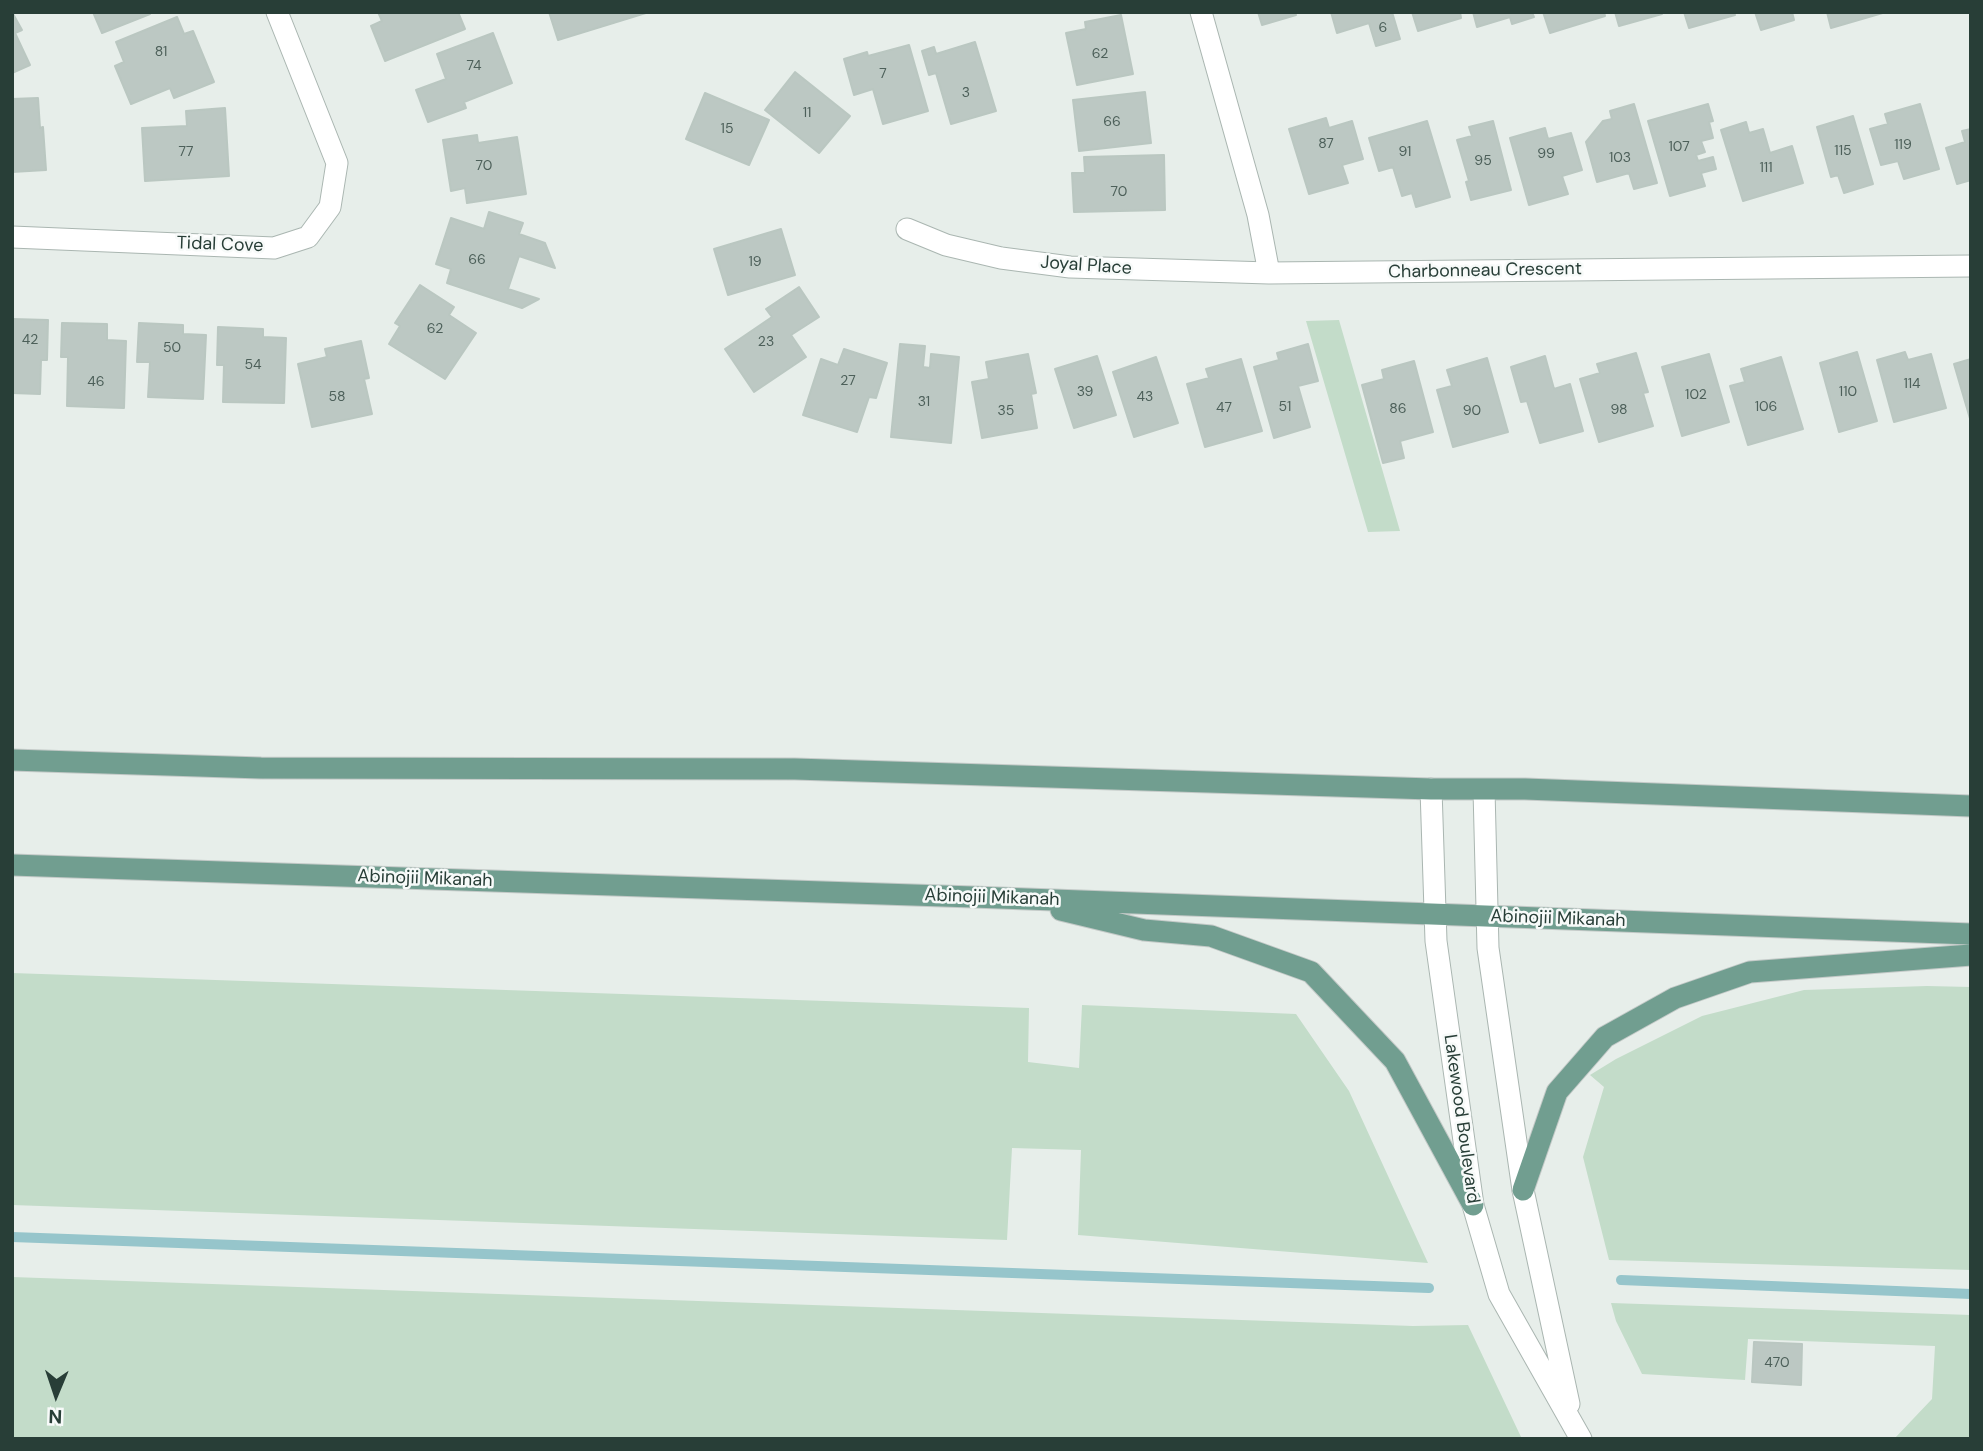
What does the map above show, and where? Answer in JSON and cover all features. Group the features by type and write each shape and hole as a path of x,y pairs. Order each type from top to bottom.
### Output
{"main road":[{"path":"12,760 261,768 795,769 1431,789 1552,790 1971,806"},
{"name":"Abinojii Mikanah","path":"12,865 1971,934"},
{"path":"1018,899 1144,930 1211,936 1311,972 1395,1062 1473,1205"},
{"path":"1523,1190 1557,1092 1605,1037 1675,998 1750,972 1971,955"}],"street":[{"name":"Tidal Cove","path":"12,237 274,248 308,237 330,206 337,163 276,12"},
{"path":"1201,12 1258,215 1269,273"},
{"name":"Joyal Place","path":"907,229 946,245 1001,258 1070,267 1269,273"},
{"name":"Charbonneau Crescent","path":"1269,273 1971,266"},
{"name":"Lakewood Boulevard","path":"1431,789 1436,946 1473,1205 1499,1294 1578,1433"},
{"name":"Lakewood Boulevard","path":"1484,790 1488,948 1523,1190 1578,1433"}],"green space":[{"path":"1339,320 1400,531 1368,532 1306,321"},
{"path":"12,973 1029,1008 1028,1062 1079,1068 1082,1005 1296,1014 1349,1091 1428,1263 1078,1235 1081,1150 1012,1148 1007,1240 12,1205"},
{"path":"1971,987 1971,1270 1609,1260 1583,1157 1604,1087 1590,1075 1702,1016 1804,990"},
{"path":"12,1277 1413,1326 1468,1325 1522,1439 12,1439"},
{"path":"1611,1303 1971,1315 1971,1439 1894,1439 1932,1399 1935,1346 1748,1339 1745,1380 1642,1374 1616,1321"}],"building":[{"path":"12,12 22,30 15,33 30,65 12,73"},
{"path":"93,12 149,12 150,14 102,33"},
{"path":"378,12 458,12 465,29 385,61 371,26 382,21"},
{"path":"549,12 649,12 558,40"},
{"path":"1258,12 1295,12 1296,15 1262,25"},
{"path":"1331,12 1392,12 1400,39 1376,46 1369,23 1337,33"},
{"path":"1412,12 1460,12 1461,18 1418,31"},
{"path":"1473,12 1532,12 1534,17 1512,24 1510,17 1477,27"},
{"path":"1543,12 1604,12 1605,16 1550,33"},
{"path":"1615,12 1662,12 1662,14 1619,26"},
{"path":"1684,12 1734,12 1735,15 1689,28"},
{"path":"1755,12 1792,12 1794,20 1761,30"},
{"path":"1827,12 1886,12 1831,28"},
{"path":"1121,15 1133,74 1077,85 1066,33 1086,29 1085,22"},
{"path":"177,17 184,34 193,31 214,82 174,98 170,88 131,104 115,66 124,62 116,42"},
{"path":"493,33 512,83 464,102 466,108 428,122 416,90 446,79 437,54"},
{"path":"975,42 996,111 951,124 936,73 929,75 922,51 934,47 936,54"},
{"path":"909,45 928,111 883,124 873,89 854,95 844,59 867,52 868,56"},
{"path":"795,72 850,116 819,153 765,110"},
{"path":"1145,92 1151,143 1079,151 1073,100"},
{"path":"705,93 769,120 749,165 686,139"},
{"path":"38,98 46,170 12,172 12,99"},
{"path":"1634,104 1657,183 1634,189 1629,173 1597,182 1586,142 1603,121 1612,119 1610,111"},
{"path":"1708,104 1713,121 1709,122 1713,138 1701,141 1705,152 1696,155 1698,161 1713,157 1716,169 1701,173 1705,186 1670,196 1648,121"},
{"path":"1920,104 1939,169 1904,179 1898,161 1881,165 1870,129 1888,124 1885,114"},
{"path":"225,108 229,176 145,181 142,128 187,126 186,111"},
{"path":"1853,116 1873,184 1844,193 1838,175 1831,177 1817,127"},
{"path":"1326,118 1329,128 1352,121 1363,159 1342,165 1348,183 1309,194 1289,129"},
{"path":"1427,121 1450,197 1416,207 1412,193 1402,196 1393,167 1379,171 1369,138"},
{"path":"1493,121 1511,190 1471,200 1466,182 1469,181 1457,140 1472,136 1469,127"},
{"path":"1746,122 1749,133 1763,129 1770,153 1792,146 1803,183 1743,201 1721,130"},
{"path":"1545,128 1548,139 1571,133 1582,170 1562,176 1568,194 1529,205 1510,138"},
{"path":"1971,129 1971,180 1957,184 1946,148 1965,142 1962,131"},
{"path":"477,135 478,143 517,137 526,194 467,203 465,188 451,191 443,140"},
{"path":"1164,155 1165,210 1074,212 1072,173 1085,173 1084,157"},
{"path":"489,212 523,223 519,234 545,243 555,268 519,256 508,289 539,299 522,308 447,283 451,269 436,264 451,218 484,229"},
{"path":"781,229 795,275 728,295 714,249"},
{"path":"420,285 454,307 449,315 476,333 445,379 389,344 400,326 395,323"},
{"path":"799,287 819,317 791,335 806,357 754,392 725,349 772,317 766,309"},
{"path":"12,319 48,320 47,360 41,360 40,394 12,393"},
{"path":"62,323 107,324 107,340 126,341 124,408 67,406 68,357 61,357"},
{"path":"139,323 183,325 183,334 206,335 203,399 148,397 150,362 137,362"},
{"path":"218,327 263,329 263,337 286,338 284,403 223,402 224,365 217,365"},
{"path":"361,341 369,378 364,379 372,414 312,427 298,364 327,357 325,349"},
{"path":"900,344 925,346 923,367 930,368 931,354 959,357 951,443 891,437"},
{"path":"1308,344 1318,381 1298,386 1310,427 1274,438 1254,367 1279,360 1277,353"},
{"path":"844,349 887,363 876,398 869,397 857,432 803,415 821,359 838,365"},
{"path":"1857,352 1877,421 1839,432 1820,363"},
{"path":"1905,352 1908,360 1931,354 1946,408 1894,422 1877,360"},
{"path":"1636,353 1648,392 1643,393 1653,426 1599,442 1580,379 1600,373 1597,364"},
{"path":"1028,354 1036,393 1031,394 1037,428 982,438 972,382 989,379 986,362"},
{"path":"1709,354 1729,422 1682,436 1662,367"},
{"path":"1097,356 1116,415 1074,428 1055,369"},
{"path":"1545,356 1554,389 1570,384 1583,431 1540,443 1527,401 1521,402 1511,367"},
{"path":"1156,357 1178,423 1134,437 1113,372"},
{"path":"1781,357 1803,429 1748,445 1730,386 1745,382 1741,369"},
{"path":"1487,358 1508,432 1453,447 1437,390 1452,386 1447,370"},
{"path":"1241,359 1262,431 1205,447 1187,384 1209,378 1206,369"},
{"path":"1971,359 1971,422 1954,364"},
{"path":"1414,361 1433,432 1400,441 1404,458 1383,463 1362,385 1384,379 1382,370"},
{"path":"1754,1342 1802,1344 1801,1385 1752,1382"}],"waterway":[{"path":"12,1237 1429,1288"},
{"path":"1621,1280 1971,1294"}]}
